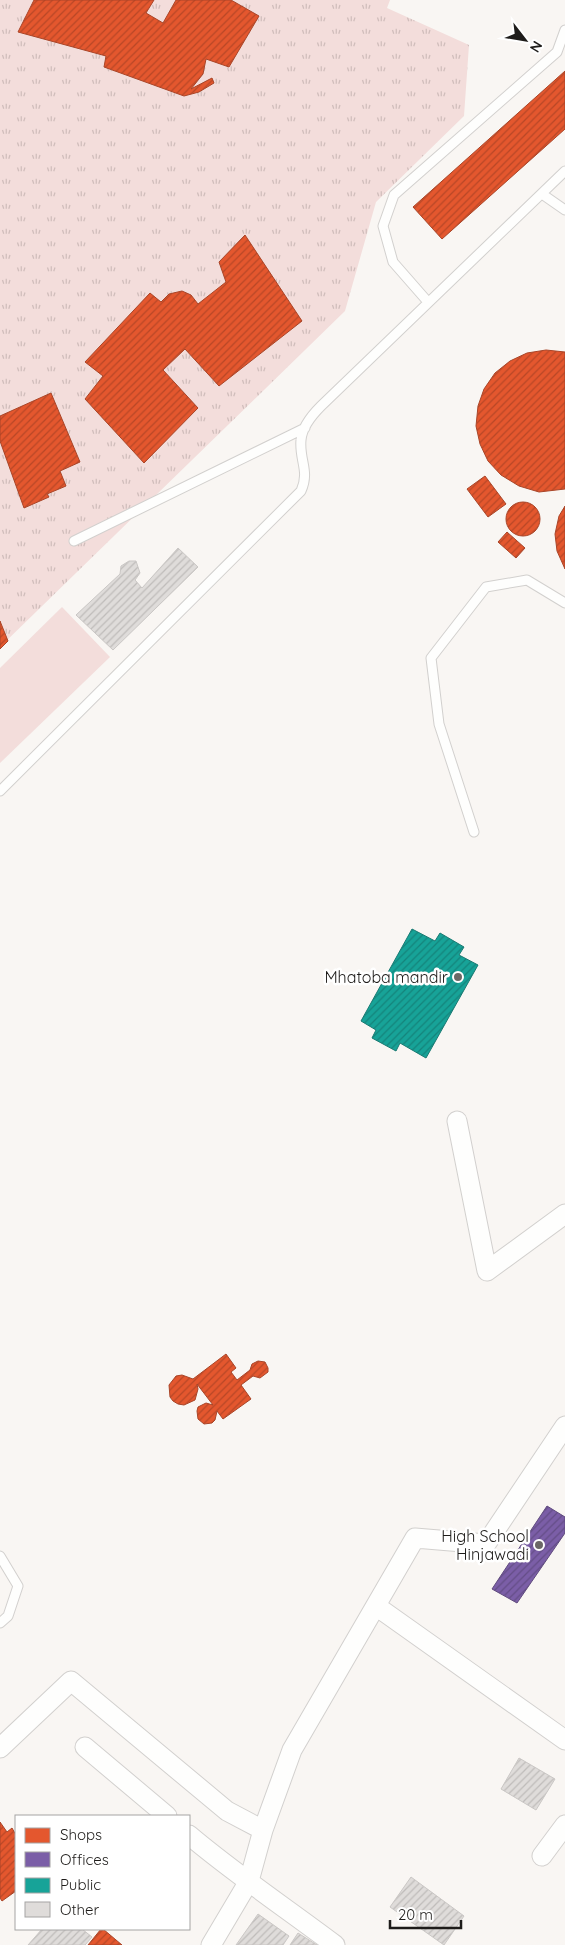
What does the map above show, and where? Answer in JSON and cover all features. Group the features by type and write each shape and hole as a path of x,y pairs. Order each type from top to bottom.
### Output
{"street":[{"path":"457,1121 487,1271 565,1214"},
{"path":"211,1945 249,1881 263,1830 292,1750 415,1538 486,1544 565,1426"},
{"path":"376,1606 565,1740"},
{"path":"0,1748 71,1681 226,1811 263,1830"},
{"path":"85,1747 166,1815"},
{"path":"542,1856 565,1825"},
{"path":"190,1836 229,1869 249,1881 335,1945"}],"lane":[{"path":"428,302 393,262 383,226 394,195 557,52 565,30"},
{"path":"0,791 301,491 305,482 306,472 301,440 305,428 320,406 565,171"},
{"path":"542,194 565,210"},
{"path":"74,541 305,428"},
{"path":"474,832 439,724 431,658 486,587 527,580 565,603"},
{"path":"0,1556 18,1586 8,1616 0,1623"}],"green space":[{"path":"0,0 390,0 387,8 469,45 464,116 376,202 345,311 0,647"},
{"path":"62,607 110,657 0,763 0,668"}],"building: Shops":[{"path":"34,0 154,0 146,13 163,23 176,0 231,0 259,16 229,67 206,59 203,74 191,89 212,78 214,83 199,92 184,96 104,67 106,56 18,32"},
{"path":"565,71 565,129 442,239 413,207"},
{"path":"245,235 302,321 219,386 185,349 163,370 198,408 144,463 85,399 103,376 85,362 150,293 161,302 169,294 182,291 191,295 198,304 226,282 219,262"},
{"path":"546,350 565,352 565,489 539,492 519,486 501,475 488,461 480,444 476,426 478,406 484,389 495,373 510,361 527,353"},
{"path":"51,393 80,462 60,471 66,486 47,494 49,497 24,508 0,441 0,416"},
{"path":"485,476 506,504 488,517 467,489"},
{"path":"523,502 535,507 540,519 535,531 523,536 511,531 506,519 511,507"},
{"path":"565,506 565,569 557,551 555,534 559,516"},
{"path":"507,532 525,548 516,558 498,542"},
{"path":"0,621 8,641 0,649"},
{"path":"226,1354 236,1368 231,1372 237,1380 250,1370 252,1364 258,1361 265,1362 268,1372 260,1378 253,1376 241,1385 251,1399 223,1419 217,1411 215,1420 212,1423 204,1424 198,1419 198,1407 206,1403 213,1405 197,1384 198,1389 195,1400 184,1405 178,1404 170,1397 169,1385 176,1376 182,1375 193,1379"},
{"path":"0,1822 7,1832 12,1828 15,1833 15,1892 2,1901 0,1898"},
{"path":"100,1930 104,1930 122,1945 88,1945"}],"building: Offices":[{"name":"High School Hinjawadi","path":"547,1506 565,1517 565,1533 517,1603 492,1589"}],"building: Public":[{"path":"412,929 435,941 440,933 464,947 459,955 478,965 426,1058 400,1043 396,1051 372,1038 376,1030 361,1021"}],"building: Other":[{"path":"178,548 198,567 113,650 76,615 120,574 121,566 129,561 136,561 140,573 135,580 142,588"},
{"path":"519,1758 555,1779 536,1810 501,1789"},
{"path":"411,1877 464,1916 444,1945 390,1907"},
{"path":"258,1914 289,1936 283,1945 236,1945"},
{"path":"41,1930 83,1930 92,1937 85,1945 28,1945"},
{"path":"298,1933 317,1945 290,1945"}],"place":[{"name":"Mhatoba mandir","path":"458,977"},
{"name":"High School Hinjawadi","path":"539,1545"}]}
